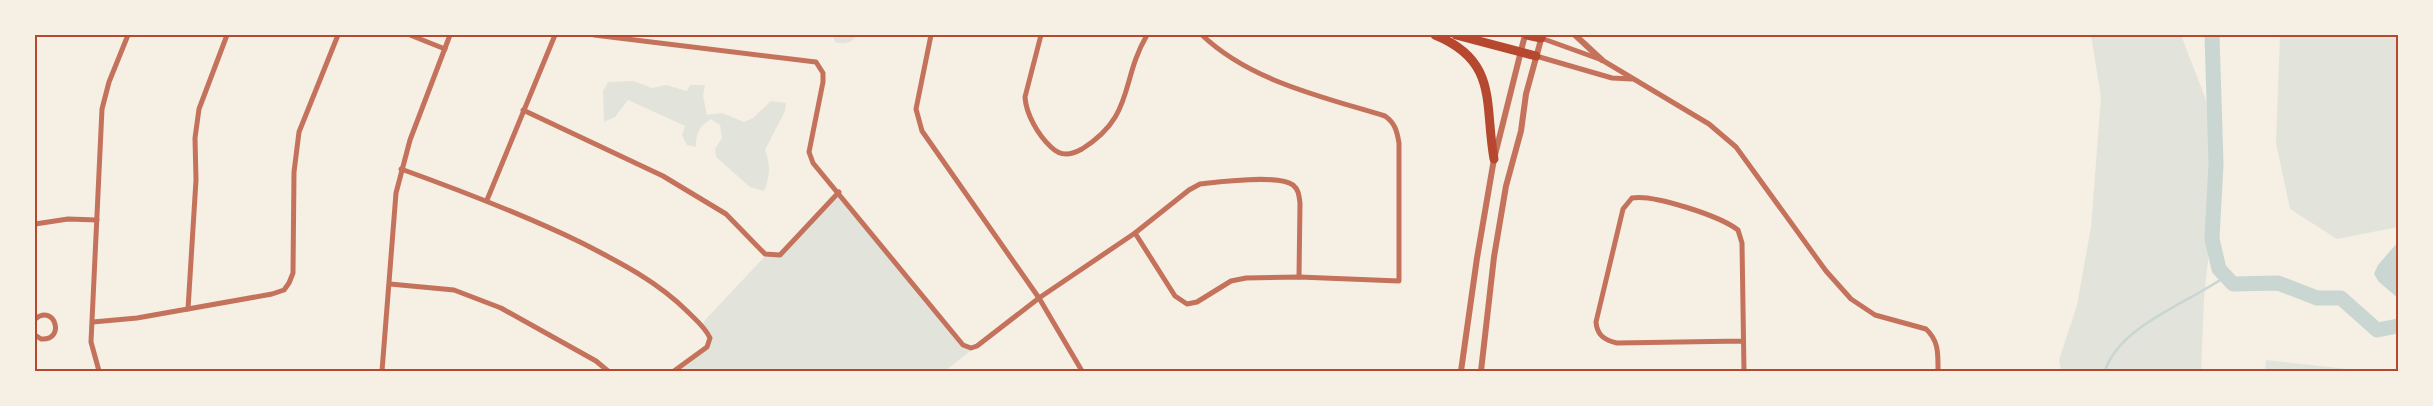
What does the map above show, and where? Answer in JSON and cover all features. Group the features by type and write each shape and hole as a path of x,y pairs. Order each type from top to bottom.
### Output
{"highway":[{"path":"1435,35 1460,47 1483,77 1489,95 1491,114 1490,135 1494,159"},
{"path":"1456,35 1536,56"},
{"path":"1526,35 1541,36"}],"street":[{"path":"98,371 91,342 102,109 109,82 128,35"},
{"path":"188,309 196,180 195,138 198,109 227,35"},
{"path":"93,322 137,318 272,294 284,290 289,283 294,263 294,172 299,132 338,35"},
{"path":"410,35 444,49"},
{"path":"382,371 396,193 410,140 450,35"},
{"path":"487,200 555,35"},
{"path":"594,35 816,62 823,73 823,82 809,152 813,163 839,192 964,346 971,348 977,346 1039,298 1135,232 1189,190 1200,184 1279,180 1288,182 1298,192 1300,203 1299,277"},
{"path":"931,35 916,109 922,131 1039,298 1082,371"},
{"path":"1041,35 1025,97 1025,106 1047,143 1053,149 1065,155 1074,153 1090,144 1106,132 1115,120 1124,103 1134,66 1147,35"},
{"path":"1135,232 1175,296 1186,304 1197,302 1217,288 1239,280 1299,277 1399,281 1399,143 1397,131 1392,122 1384,116 1302,90 1260,73 1232,58 1202,35"},
{"path":"1461,371 1477,258 1494,159 1526,35"},
{"path":"1575,35 1602,60 1709,124 1736,147 1826,270 1851,299 1875,315 1926,329 1931,334 1936,341 1938,371"},
{"path":"1481,371 1493,263 1505,195 1541,36 1602,60"},
{"path":"1536,56 1612,78 1632,79"},
{"path":"523,110 663,176 726,214 765,254 780,255 839,192"},
{"path":"401,169 487,200 539,222 629,266 673,297 702,325 710,338 707,347 674,371"},
{"path":"1742,341 1617,343 1608,341 1601,336 1597,330 1596,322 1623,208 1632,198 1645,197 1700,212 1738,230 1742,243 1742,341 1744,371"},
{"path":"35,224 68,218 97,220"},
{"path":"390,284 454,290 501,308 596,361 608,371"},
{"path":"35,319 41,315 48,315 54,320 56,326 54,335 50,338 41,339 35,335"}],"shaded area":[{"path":"833,35 857,35 850,42 842,43 835,42"},
{"path":"2091,35 2181,35 2206,100 2215,193 2204,299 2201,371 2061,371 2059,360 2077,305 2091,227 2101,97"},
{"path":"2280,35 2398,35 2398,227 2337,239 2290,209 2276,143"},
{"path":"633,81 652,88 666,85 687,91 690,85 705,85 703,96 707,115 722,113 744,122 753,118 771,101 786,103 785,111 765,150 769,170 764,191 750,187 716,157 715,149 722,138 720,125 711,119 699,130 696,147 687,145 682,135 685,126 628,100 615,117 604,122 603,91 608,82"},
{"path":"839,192 963,345 977,346 945,371 674,371 707,347 710,338 702,325 705,320 767,254 780,255"},
{"path":"2398,242 2398,298 2379,282 2374,274 2378,265"},
{"path":"2266,360 2366,371 2265,371"}],"waterway":[{"path":"2212,35 2216,164 2212,239 2219,269 2233,284 2278,283 2317,298 2341,298 2377,330 2398,326"},
{"path":"2105,371 2113,355 2140,328 2226,276"}]}
